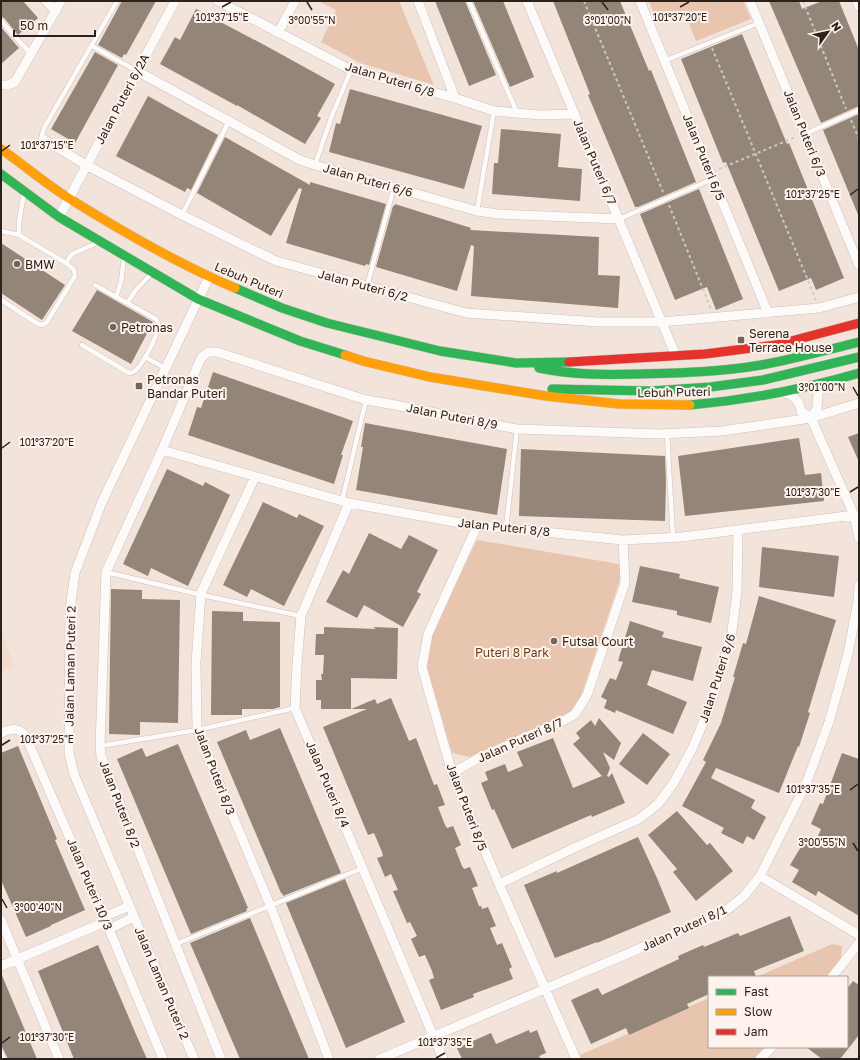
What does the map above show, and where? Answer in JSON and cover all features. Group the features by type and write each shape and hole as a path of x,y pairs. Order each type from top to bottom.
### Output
{"main road":[{"name":"Lebuh Puteri","path":"1,149 69,198 145,243 209,277 282,308 327,323 440,351 516,363 562,373 609,375 692,372 760,365 809,355 859,342"},
{"name":"Lebuh Puteri","path":"1,174 59,217 198,299 300,341 363,361 430,377 546,396 619,404 683,406 745,399 784,392 859,373"},
{"name":"Lebuh Puteri","path":"516,363 579,362 705,354 776,345 859,323"},
{"name":"Lebuh Puteri","path":"486,387 651,391 710,387 763,380 859,357"}],"street":[{"path":"46,1 56,11"},
{"path":"1,85 8,85 15,82 32,55 61,1"},
{"name":"Jalan Puteri 6/2A","path":"59,217 175,1"},
{"name":"Jalan Puteri 6/8","path":"218,1 351,70 455,98 494,111 540,115 575,114"},
{"path":"278,33 295,1"},
{"path":"418,1 455,98"},
{"name":"Jalan Puteri 6/7","path":"527,1 676,356"},
{"name":"Jalan Puteri 6/5","path":"640,1 768,313"},
{"name":"Jalan Puteri 6/3","path":"750,1 859,265"},
{"path":"857,1 859,6"},
{"name":"Jalan Puteri 6/6","path":"137,71 300,160 315,165 477,211 498,214 619,219"},
{"name":"Jalan Puteri 6/2","path":"43,140 86,166 276,261 466,313 598,322 662,322 819,308 859,297"},
{"name":"Jalan Laman Puteri 2","path":"194,1059 74,774 69,753 70,609 75,573 102,502 209,277"},
{"name":"Jalan Puteri 8/9","path":"162,450 201,358 208,352 217,352 366,400 517,429 667,434 722,431 811,418 859,403"},
{"path":"811,418 817,408 818,393 824,383"},
{"path":"784,392 793,395 799,402 801,411 811,418 854,515 859,538"},
{"name":"Jalan Puteri 8/8","path":"162,450 346,502 477,526 623,540 682,537 854,515"},
{"name":"Jalan Puteri 8/2","path":"162,450 106,572 100,746 101,756 221,1059"},
{"name":"Jalan Puteri 8/3","path":"255,477 202,595 196,663 197,730 270,905 329,1059"},
{"name":"Jalan Puteri 8/4","path":"346,502 301,616 295,708 443,1059"},
{"name":"Jalan Puteri 8/5","path":"477,526 428,634 422,667 452,773 576,1059"},
{"name":"Jalan Puteri 8/6","path":"499,884 639,819 658,804 673,784 692,749 709,708 732,631 737,592 738,530"},
{"name":"Jalan Puteri 8/7","path":"452,773 479,758 567,719 575,714 587,695 625,583 623,540"},
{"name":"Jalan Puteri 8/1","path":"380,1059 433,1035 546,989 723,913 744,896 760,876 806,784 829,722 848,654 858,601 859,586"},
{"name":"Jalan Puteri 10/3","path":"1,733 16,729 24,733 102,921"},
{"path":"760,876 859,935"},
{"path":"1,966 102,921 129,906"},
{"path":"102,921 109,928 134,917"},
{"path":"1,920 59,1059"},
{"name":"Jalan Puteri 10/3","path":"109,928 163,1059"},
{"path":"833,976 859,943"},
{"path":"760,1059 771,1048"}],"lane":[{"path":"43,140 42,135 44,128 117,1"},
{"path":"469,1 517,113"},
{"path":"1,22 32,55"},
{"path":"664,61 760,23"},
{"path":"92,46 137,71"},
{"path":"315,165 331,118 351,70"},
{"path":"805,134 859,110"},
{"path":"477,211 494,111"},
{"path":"182,215 229,121"},
{"path":"619,219 666,199 712,176"},
{"path":"367,286 394,188"},
{"path":"19,235 24,191"},
{"path":"1,231 19,235 66,263 74,270 75,276 47,322 42,325 38,324 1,300"},
{"path":"66,263 72,254 101,241"},
{"path":"116,297 121,282 124,255"},
{"path":"127,303 152,273"},
{"path":"82,345 129,373 133,373 145,358 158,331 159,323 156,319 95,285"},
{"path":"145,358 165,368"},
{"path":"346,502 366,400"},
{"path":"506,528 517,429"},
{"path":"667,434 673,537"},
{"path":"106,572 202,595 301,616"},
{"path":"100,746 197,730 295,708"},
{"path":"175,944 363,868"},
{"path":"1,1052 4,1059"}],"path":[{"path":"584,1 714,317"},
{"path":"803,1 859,139"},
{"path":"710,42 819,308"},
{"path":"712,176 755,154 805,134"}],"shaded area":[{"path":"1,633 15,666 1,672"}],"green space":[{"path":"319,1 399,1 434,85 360,63 321,42 336,10"},
{"path":"649,1 743,1 751,19 696,41 684,12 657,23"},
{"name":"Puteri 8 Park","path":"477,540 619,564 621,577 578,705 561,718 470,757 452,753 427,667 433,632"},
{"path":"832,944 842,946 840,964 830,976 758,976"},
{"path":"708,998 708,1048 767,1048 756,1059 581,1059 580,1055"}],"building":[{"path":"1,1 23,1 38,18 18,35 4,18 1,17"},
{"path":"122,1 156,1 126,55 124,54 122,58 98,45"},
{"path":"435,1 465,1 496,75 469,86"},
{"path":"473,1 503,1 534,77 510,87"},
{"path":"553,1 620,1 649,71 651,70 696,182 635,207 588,95 590,94"},
{"path":"769,1 799,1 802,9 822,1 839,1 859,50 859,106 821,123"},
{"path":"196,9 335,84 317,116 321,118 305,144 237,105 160,64 175,37 180,40"},
{"path":"1,27 19,48 1,64"},
{"path":"742,34 787,144 789,143 844,278 816,290 811,278 779,291 726,162 723,163 681,59"},
{"path":"95,52 118,65 75,143 51,129"},
{"path":"350,89 482,126 464,189 329,152 336,123 340,124"},
{"path":"148,96 218,135 191,190 187,188 185,192 116,156"},
{"path":"859,114 859,217 823,130"},
{"path":"501,129 561,134 558,167 582,169 580,201 492,194 494,163 498,163"},
{"path":"225,137 310,185 310,182 386,204 369,265 366,264 365,266 286,243 302,189 299,188 271,236 197,193"},
{"path":"699,189 743,299 716,310 707,287 675,300 640,214"},
{"path":"395,204 471,228 470,230 599,237 598,275 620,276 618,308 471,296 474,246 471,245 457,291 376,267 393,206"},
{"name":"BMW","path":"1,243 65,285 42,320 1,293"},
{"name":"Petronas","path":"97,290 153,322 131,364 72,331"},
{"path":"213,372 353,421 341,455 343,455 334,484 188,435 197,407 201,408"},
{"path":"365,423 507,449 497,515 356,490 363,447 361,447"},
{"path":"859,433 859,462 848,437"},
{"path":"799,438 805,475 821,473 824,501 685,516 678,456"},
{"path":"521,449 665,456 665,521 519,516"},
{"path":"167,469 203,486 205,482 230,495 188,586 151,568 148,576 123,564"},
{"path":"263,502 297,518 299,514 324,526 284,606 251,589 247,597 223,585"},
{"path":"369,533 401,549 409,535 438,550 417,592 421,594 403,627 364,605 357,618 326,602 343,570 349,574"},
{"path":"762,547 839,556 834,597 759,587"},
{"path":"640,566 680,574 679,578 719,587 711,623 677,615 677,611 632,602"},
{"path":"111,589 142,590 142,599 180,600 178,723 140,722 140,735 109,734"},
{"path":"759,596 836,620 799,747 798,746 779,793 716,768 711,778 755,800 751,808 766,817 754,840 747,836 743,844 721,833 724,828 682,806 706,762 703,760 721,723 735,677 733,677 743,643 746,644"},
{"path":"212,611 243,612 243,621 280,622 280,707 273,709 242,709 242,715 211,715"},
{"path":"630,621 664,632 662,637 702,647 693,681 652,670 647,685 687,702 673,734 616,710 615,713 604,708 607,700 601,697 610,678 616,680 623,662 618,661"},
{"path":"324,627 376,629 373,627 398,628 397,679 351,678 351,709 321,709 321,700 316,700 316,680 322,680 321,674 323,674 324,655 315,655 316,634 324,634"},
{"path":"391,698 409,741 416,738 434,785 437,784 445,805 438,807 445,825 447,828 453,826 461,845 455,848 462,866 464,869 470,867 478,886 472,888 479,906 481,906 482,909 488,907 496,926 490,928 497,945 502,943 512,967 509,969 513,979 473,994 474,997 441,1010 429,980 434,978 432,971 425,955 419,957 411,939 417,936 410,922 407,923 393,891 398,890 391,874 385,877 377,858 383,856 382,852 374,833 368,835 323,727 367,709 351,709 375,699 377,704"},
{"path":"599,718 621,743 614,760 603,752 610,768 607,776 609,777 612,773 625,803 592,817 591,815 512,849 494,809 492,810 481,783 488,780 485,772 505,764 508,772 523,766 517,752 553,738 573,788 602,776 573,744 580,738 576,733 591,720 595,726"},
{"path":"280,728 341,873 283,896 217,742 246,730 250,740"},
{"path":"643,733 670,754 647,785 619,764"},
{"path":"178,744 248,908 246,909 247,911 191,934 117,759 142,748 146,757"},
{"path":"18,746 57,839 55,840 85,910 26,937 1,880 1,753"},
{"path":"842,753 859,759 859,916 818,891 816,896 792,882 799,870 790,865 805,840 814,846 821,829 811,824 820,803 823,804"},
{"path":"677,811 707,845 710,843 733,871 696,901 673,872 677,869 648,835"},
{"path":"638,837 671,912 597,943 555,958 524,885 557,871 557,873"},
{"path":"345,879 405,1022 346,1048 286,903"},
{"path":"790,916 804,951 754,971 756,976 708,976 708,994 687,1004 689,1008 629,1035 626,1028 591,1044 571,1000 598,988 602,995 679,959 678,956 703,945 704,947 738,933 740,936"},
{"path":"250,918 309,1059 240,1059 190,943"},
{"path":"98,945 147,1059 74,1059 38,971"},
{"path":"1,973 37,1059 8,1059 3,1049 1,1044"},
{"path":"853,981 859,985 859,1035 840,1059 822,1059 807,1048 848,1048 848,988"},
{"path":"529,1030 530,1033 537,1030 546,1053 539,1056 541,1059 462,1059 457,1048 491,1033 496,1044"}],"traffic: fast":[{"path":"1,174 59,217 198,299 300,341 345,355"},
{"path":"235,288 282,308 327,323 440,351 516,363 569,362"},
{"path":"539,368 564,372 601,374 716,371 773,363 859,342"},
{"path":"552,389 651,391 710,387 763,380 859,357"},
{"path":"690,405 775,393 859,373"}],"traffic: slow":[{"path":"1,149 61,193 110,223 193,269 235,288"},
{"path":"345,355 363,361 430,377 546,396 619,404 690,405"}],"traffic: jam":[{"path":"569,362 705,354 776,345 859,323"}],"place":[{"name":"BMW","path":"17,264"},
{"name":"Petronas","path":"113,327"},
{"name":"Serena Terrace House","path":"741,340"},
{"name":"Petronas Bandar Puteri","path":"139,386"},
{"name":"Futsal Court","path":"554,641"}]}
